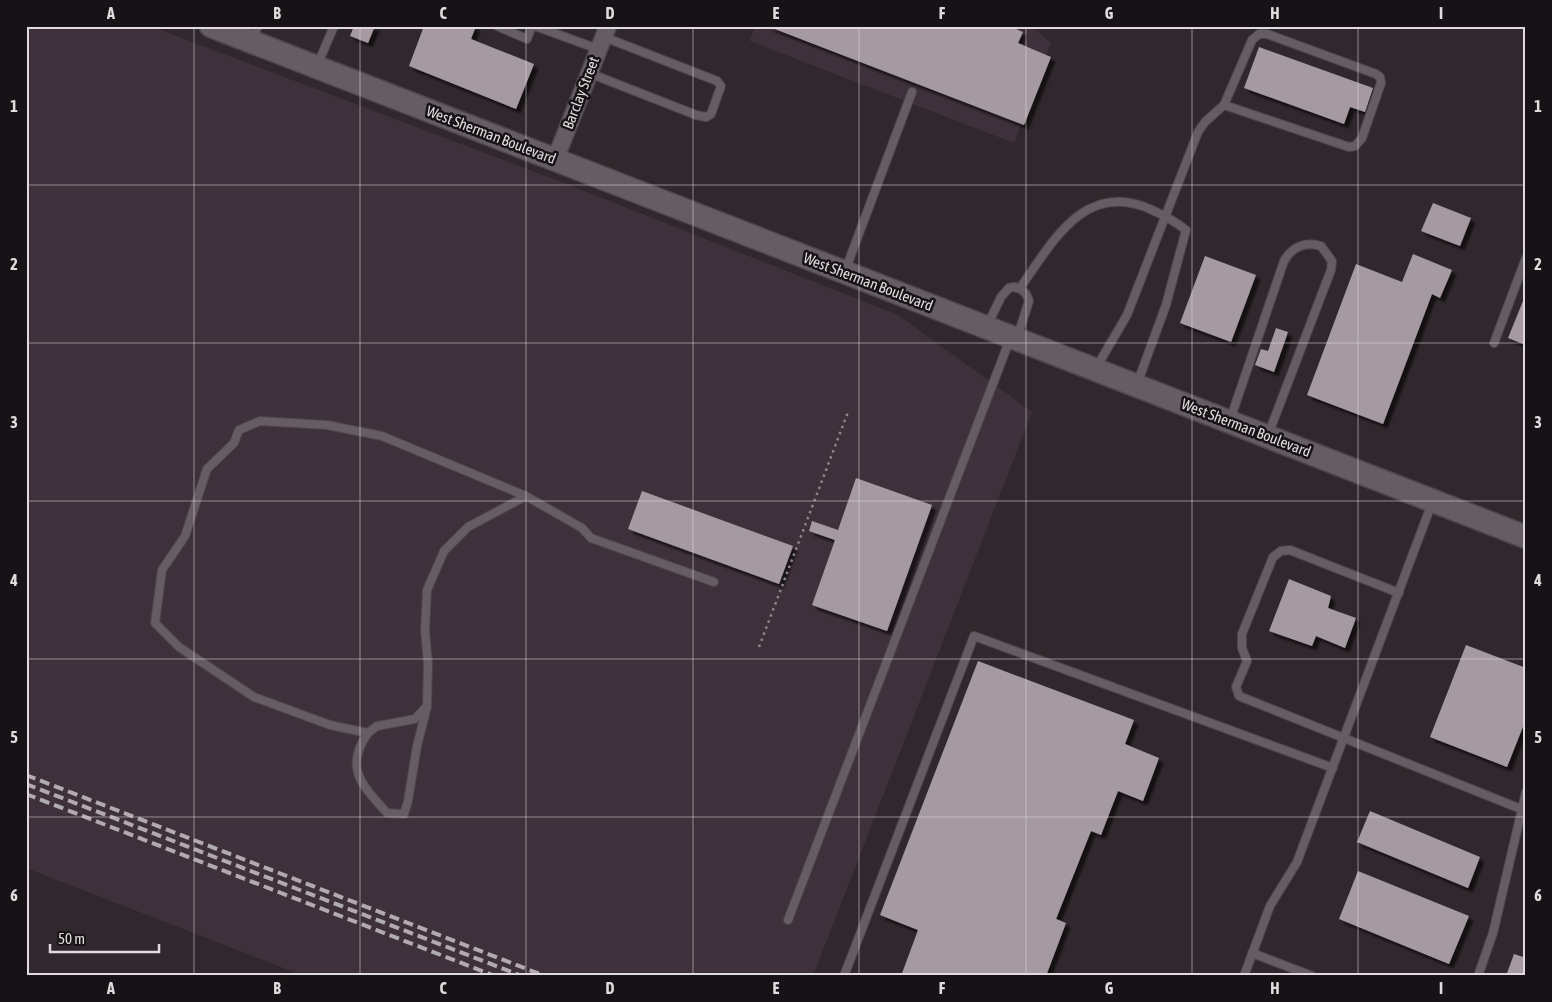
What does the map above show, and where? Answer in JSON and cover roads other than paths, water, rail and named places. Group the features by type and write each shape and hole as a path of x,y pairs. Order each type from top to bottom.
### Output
{"main road":[{"name":"West Sherman Boulevard","path":"211,26 254,34 317,67 1526,537"}],"street":[{"name":"Barclay Street","path":"555,160 603,37"}],"lane":[{"path":"317,67 334,26"},
{"path":"497,26 527,39 533,26 603,37 717,81 721,86 711,114 706,117 696,115 589,73"},
{"path":"1095,370 1127,315 1198,132 1224,106 1252,40 1259,34 1267,34 1376,74 1380,77 1382,83 1362,138 1355,146 1349,147 1224,106"},
{"path":"844,272 912,92"},
{"path":"1020,288 1056,237 1074,218 1089,208 1108,202 1123,201 1138,204 1165,216 1186,230 1166,305 1137,386"},
{"path":"1229,422 1284,261 1294,248 1304,244 1321,246 1328,253 1332,261 1331,270 1267,437"},
{"path":"1494,343 1526,258"},
{"path":"788,920 1029,302 1028,296 1020,288 1014,287 1005,291 986,328"},
{"path":"368,733 330,725 254,697 178,647 155,623 162,570 185,536 207,469 234,443 240,430 260,421 328,425 382,436 526,496 582,528 591,538 714,582"},
{"path":"427,706 415,719 377,726 368,733 360,745 355,767 363,786 387,814 404,814 408,801 417,746 427,706 428,664 425,630 427,590 444,551 468,527 526,496"},
{"path":"1244,976 1270,906 1298,862 1433,501"},
{"path":"1399,593 1290,550 1281,551 1273,557 1242,634 1242,648 1247,661 1236,687 1239,696 1523,810"},
{"path":"844,976 974,636 1333,768"},
{"path":"1478,976 1493,933 1526,792"},
{"path":"1252,953 1312,976"}],"railway":[{"path":"26,775 545,976"},
{"path":"26,784 522,976"},
{"path":"26,794 495,976"}]}
